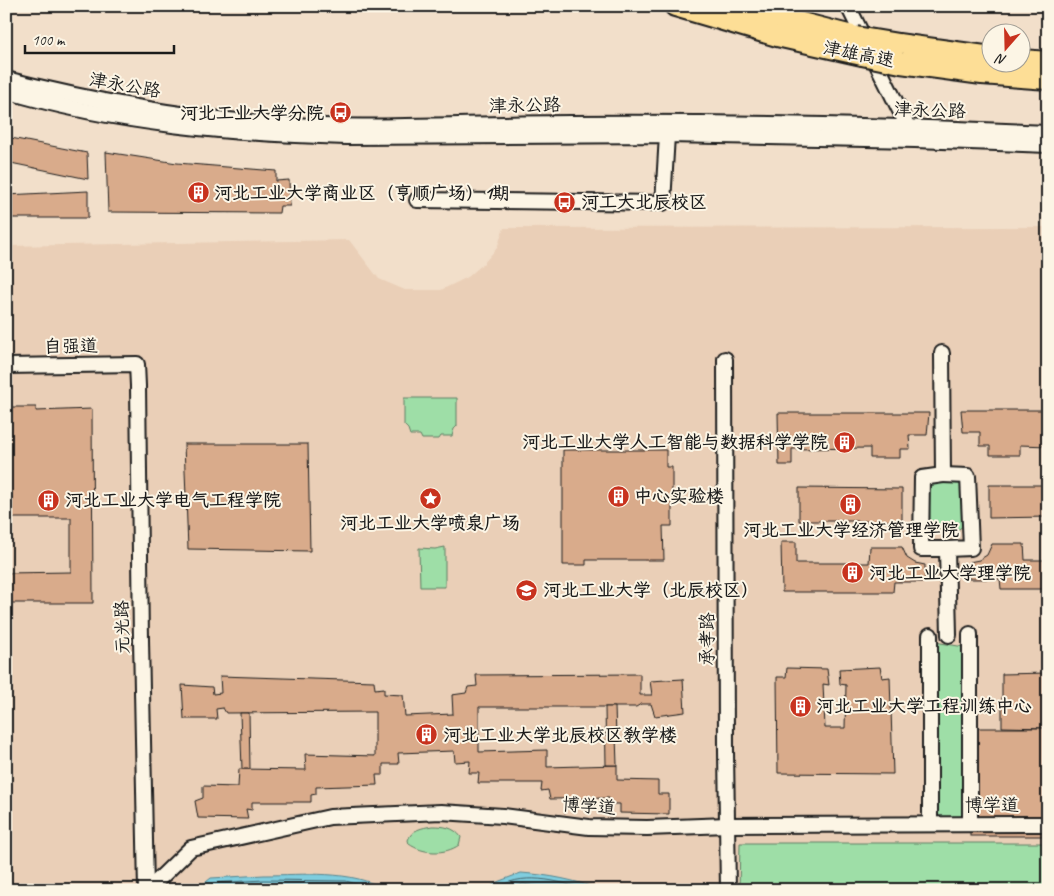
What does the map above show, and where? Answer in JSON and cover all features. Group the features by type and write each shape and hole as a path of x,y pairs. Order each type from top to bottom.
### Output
{"highway":[{"name":"津雄高速","path":"675,6 777,36 899,53 982,74 1048,79"},
{"name":"津雄高速","path":"735,6 859,46"},
{"name":"津雄高速","path":"899,53 982,57"},
{"path":"1032,61 1048,62"}],"street":[{"path":"848,6 912,134"},
{"name":"津永公路","path":"6,79 136,107 259,123 377,126 682,123 912,134 1048,145"},
{"name":"津永公路","path":"6,91 112,116 174,125 251,134 346,138 1048,133"},
{"path":"417,200 663,203 668,135"},
{"path":"942,353 944,475"},
{"name":"承孝路","path":"725,359 728,890"},
{"name":"自强道","path":"6,366 137,364"},
{"name":"元光路","path":"137,364 147,890"},
{"path":"944,475 968,476 971,548 947,549 921,549 922,478 944,475"},
{"path":"947,549 949,635"},
{"path":"970,634 970,824"},
{"path":"930,635 930,824"},
{"name":"博学道","path":"147,890 191,848 330,817 441,812 503,816 589,827 647,828 728,825 1048,824"}],"shaded area":[{"name":"河北工业大学（北辰校区）","path":"1048,227 1048,890 6,890 6,246 349,240 379,279 405,290 441,290 468,277 483,264 497,248 504,228"}],"green space":[{"path":"404,398 457,398 457,426 452,436 441,436 439,439 422,439 420,435 410,435 404,425"},
{"path":"959,481 964,486 964,525 959,529 935,529 930,524 929,487 933,482"},
{"path":"445,547 445,587 420,587 419,548 435,549"},
{"path":"935,642 964,647 964,815 949,821 934,817"},
{"path":"432,826 444,827 455,831 461,837 459,845 441,852 434,852 421,850 409,844 408,840 412,833 421,828"},
{"path":"740,843 1048,843 1048,890 739,890"}],"water":[{"path":"521,873 562,878 602,890 486,890 497,882"},
{"path":"310,874 342,876 373,883 386,890 196,890 211,878"}],"building":[{"path":"11,138 87,153 88,179 6,162 6,151"},
{"name":"河北工业大学商业区（亨顺广场）1期","path":"106,152 177,163 276,171 276,181 289,180 290,206 280,206 279,213 108,212"},
{"path":"88,191 88,218 6,218 6,195"},
{"name":"河北工业大学电气工程学院","path":"6,407 36,407 36,411 92,409 93,603 6,603 6,573 71,572 71,518 6,518"},
{"path":"961,410 1048,410 1048,446 1020,445 1020,455 990,455 990,446 980,446 980,432 963,432"},
{"name":"河北工业大学人工智能与数据科学学院","path":"778,413 929,413 927,435 909,435 910,449 900,449 900,458 870,458 870,448 792,449 792,465 779,465"},
{"path":"184,444 308,444 310,551 188,549"},
{"name":"中心实验楼","path":"563,450 666,450 666,467 672,467 672,526 663,526 664,560 586,560 586,565 563,565"},
{"path":"989,485 1048,485 1048,517 989,518"},
{"name":"河北工业大学经济管理学院","path":"799,488 902,489 902,521 799,521"},
{"name":"河北工业大学理学院","path":"781,542 796,542 796,563 869,563 870,547 902,547 907,558 915,563 925,565 925,582 894,582 893,592 782,592"},
{"path":"992,544 1024,544 1025,560 1048,560 1048,589 1001,589 1000,579 969,579 969,562 979,560 987,555"},
{"name":"河北工业大学工程训练中心","path":"880,667 882,678 890,677 893,774 778,773 777,677 786,677 787,668 827,669 829,685 823,684 825,728 845,728 846,685 840,684 839,669"},
{"path":"1048,673 1048,728 1002,727 1002,674"},
{"name":"河北工业大学北辰校区教学楼","path":"640,674 640,695 652,695 650,681 683,679 685,712 655,716 651,704 641,704 636,707 479,707 479,752 547,750 547,767 617,765 617,780 658,781 658,794 669,794 669,814 620,813 620,804 610,804 609,798 550,799 548,790 541,791 542,783 478,783 479,773 469,773 470,761 455,762 454,751 398,753 399,764 383,764 383,775 376,775 377,785 316,787 316,794 311,795 311,802 252,802 252,810 246,809 248,819 198,818 195,801 203,798 203,786 238,787 239,769 306,770 305,754 375,756 375,712 226,713 223,708 216,709 217,719 184,719 182,685 212,687 213,694 221,693 220,676 374,681 375,689 384,688 384,694 403,695 405,716 453,714 452,695 466,693 468,687 477,686 476,675"},
{"path":"605,707 615,707 617,765 606,765"},
{"path":"240,713 249,713 250,769 242,769"},
{"path":"970,728 1048,728 1048,836 970,836"}],"place":[{"name":"河北工业大学分院","path":"340,113"},
{"name":"河北工业大学商业区（亨顺广场）1期","path":"198,193"},
{"name":"河工大北辰校区","path":"565,202"},
{"name":"河北工业大学人工智能与数据科学学院","path":"844,442"},
{"name":"中心实验楼","path":"618,496"},
{"name":"河北工业大学喷泉广场","path":"430,498"},
{"name":"河北工业大学电气工程学院","path":"49,500"},
{"name":"河北工业大学经济管理学院","path":"851,505"},
{"name":"河北工业大学理学院","path":"853,573"},
{"name":"河北工业大学（北辰校区）","path":"527,590"},
{"name":"河北工业大学工程训练中心","path":"800,706"},
{"name":"河北工业大学北辰校区教学楼","path":"427,735"}]}
